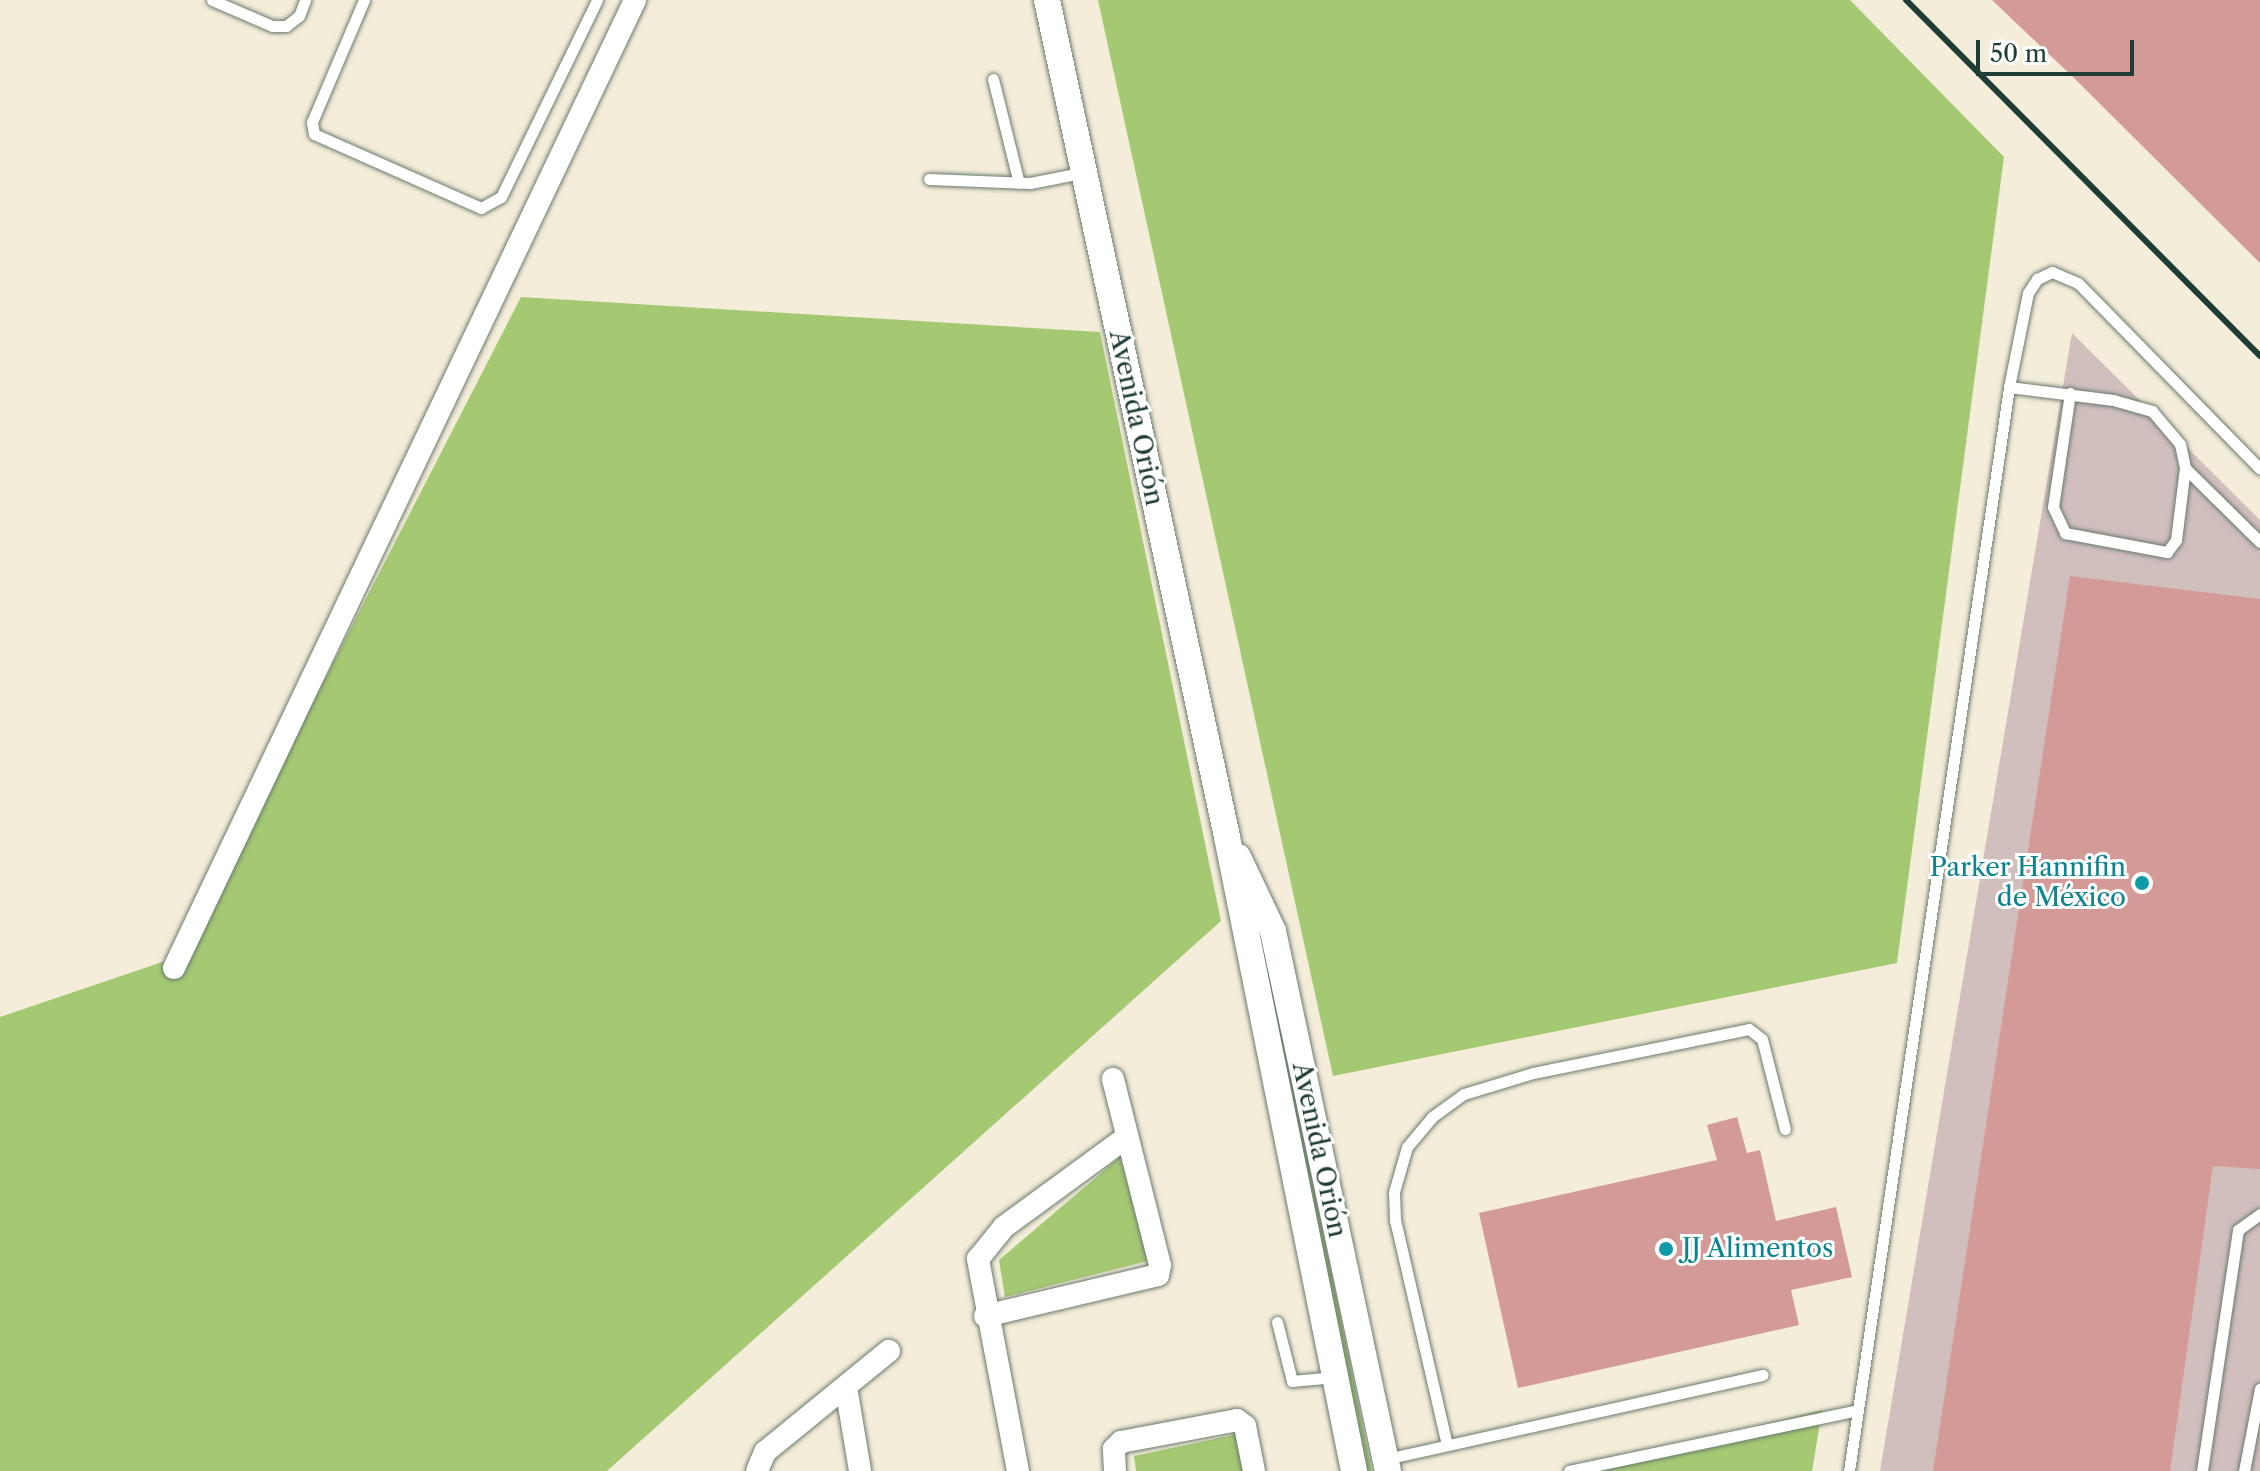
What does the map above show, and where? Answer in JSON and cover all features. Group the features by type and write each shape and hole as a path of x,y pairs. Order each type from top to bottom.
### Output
{"street":[{"path":"174,968 635,0"},
{"name":"Avenida Orión","path":"1047,0 1081,173 1227,837 1354,1471"},
{"name":"Avenida Orión","path":"1227,837 1273,931 1387,1465"},
{"path":"985,1316 1158,1275 1160,1265 1113,1079"},
{"path":"1018,1471 985,1316 978,1259 1004,1227 1127,1137"},
{"path":"757,1471 765,1452 889,1351"},
{"path":"846,1387 860,1471"},
{"path":"1115,1471 1114,1449 1121,1442 1237,1420 1245,1426 1254,1471"}],"lane":[{"path":"212,0 272,26 286,26 299,16 305,0"},
{"path":"364,0 312,122 314,134 481,208 501,197 597,0"},
{"path":"993,79 1019,183"},
{"path":"929,179 1019,183 1081,173"},
{"path":"1849,1471 2009,387 2028,293 2052,272 2078,283 2260,469"},
{"path":"2009,387 2070,393 2152,411 2180,444 2185,468 2176,540 2167,552 2065,533 2053,507 2070,393"},
{"path":"2185,468 2260,542"},
{"path":"1447,1445 1395,1220 1394,1192 1407,1147 1432,1117 1464,1094 1533,1073 1749,1029 1762,1039 1785,1129"},
{"path":"2202,1471 2238,1230 2260,1214"},
{"path":"1277,1322 1292,1381 1335,1377"},
{"path":"1387,1465 1447,1445 1763,1375"},
{"path":"2244,1471 2260,1389"},
{"path":"1569,1471 1858,1410"}],"shaded area":[{"name":"Parker Hannifin de México","path":"2072,333 2260,520 2260,1471 1880,1471"}],"green space":[{"path":"1098,0 1850,0 2004,157 1897,963 1333,1076"},
{"path":"521,297 1100,332 1221,921 607,1471 0,1471 0,1017 183,955"},
{"path":"1250,922 1261,927 1372,1471 1358,1471"},
{"path":"1120,1157 1148,1261 1005,1297 999,1260"},
{"path":"1822,1410 1812,1471 1579,1471"},
{"path":"1238,1434 1245,1471 1136,1471 1134,1456"}],"building":[{"path":"1992,0 2260,0 2260,263 2072,76"},
{"name":"Parker Hannifin de México","path":"2070,576 2260,599 2260,1169 2213,1166 2170,1471 1933,1471"},
{"name":"JJ Alimentos","path":"1737,1117 1747,1153 1760,1150 1776,1221 1836,1207 1852,1277 1791,1290 1799,1325 1518,1388 1479,1213 1717,1160 1707,1125"}],"railway":[{"path":"1906,0 2260,356"}],"place":[{"name":"Parker Hannifin de México","path":"2142,883"},
{"name":"JJ Alimentos","path":"1666,1249"}]}
